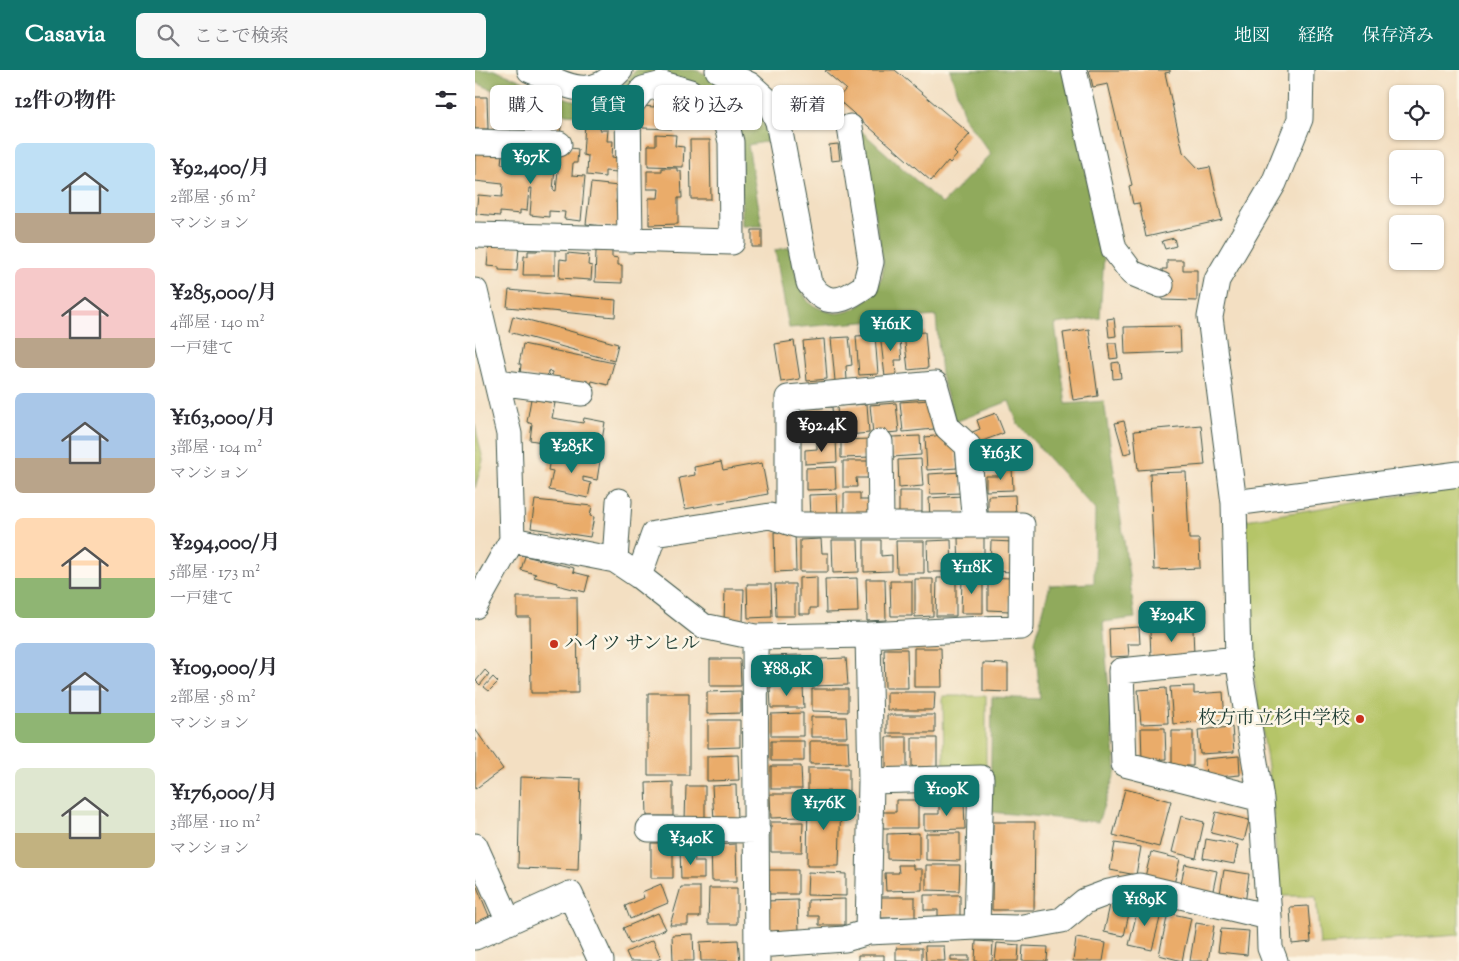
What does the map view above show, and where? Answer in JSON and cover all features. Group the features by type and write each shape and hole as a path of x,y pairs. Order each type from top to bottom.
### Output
{"street":[{"path":"530,70 574,88 592,89 611,79 620,70"},
{"path":"719,70 750,85 770,103 778,122 809,282 820,296 836,301 851,296 865,286 871,262 850,127"},
{"path":"1074,70 1114,249 1132,273 1161,285"},
{"path":"1275,961 1269,948 1269,917 1261,799 1238,658 1234,503 1210,317 1217,280 1274,183 1300,119 1301,70"},
{"path":"475,235 630,240 732,242 731,142 726,122 690,92 663,84 643,89 628,109 630,240"},
{"path":"475,142 559,144"},
{"path":"475,291 509,434 512,540 475,606"},
{"path":"498,382 582,393"},
{"path":"788,522 788,398 935,384 947,427 969,446 975,525"},
{"path":"880,442 881,524"},
{"path":"1234,503 1459,474"},
{"path":"615,560 619,501"},
{"path":"512,540 615,560 639,576 703,626 755,637 868,635 1021,627 1022,525 797,525 770,516 654,534 639,576"},
{"path":"868,635 871,781 868,932"},
{"path":"755,637 757,953 845,939 868,932 977,927 1017,928 1062,920 1085,901 1109,892 1139,886 1269,917"},
{"path":"1238,658 1121,671 1124,764 1261,799"},
{"path":"871,781 981,778 977,927"},
{"path":"649,830 757,830"},
{"path":"475,846 509,922"},
{"path":"475,937 570,894 601,961"}],"green space":[{"path":"475,70 494,70 533,85 490,85 490,89 475,82"},
{"path":"636,70 694,70 727,85 684,85 677,78 666,85 654,85 654,93 644,100 644,85 623,85"},
{"path":"950,70 1064,70 1104,255 1100,318 1055,324 1066,404 1104,401 1135,618 1103,622 1116,771 1098,822 990,812 992,697 1040,699 1035,641 1050,585 1094,583 1095,510 1018,424 1009,401 955,422 941,375 936,316 789,328 775,250 791,247 796,273 807,300 821,309 831,312 847,312 866,301 876,290 882,277 883,261 859,129 942,204 991,154 965,119"},
{"path":"562,96 572,100 572,114 562,114"},
{"path":"762,112 767,124 770,141 748,145 762,226 742,226 741,144 727,130 762,130"},
{"path":"475,425 483,460 475,488"},
{"name":"枚方市立杉中学校","path":"1459,486 1459,935 1320,945 1316,896 1279,896 1271,786 1249,643 1246,520"},
{"path":"943,696 986,696 986,774 944,774"}],"building":[{"path":"895,70 970,134 954,152 957,155 950,163 948,161 931,181 844,105 844,91 846,89 844,85 841,85 825,71"},
{"path":"1089,70 1170,70 1170,72 1165,73 1183,152 1199,169 1210,167 1222,220 1146,237 1139,203 1133,204 1129,186 1132,185 1108,84 1093,87"},
{"path":"475,97 487,97 488,129 475,129"},
{"path":"644,106 654,107 654,128 644,128"},
{"path":"495,130 511,130 511,131 495,133"},
{"path":"528,130 561,130 560,134"},
{"path":"585,130 608,130 607,141 613,141 612,157 618,158 618,172 605,171 605,177 587,175 588,156 583,155"},
{"path":"656,134 676,135 675,146 684,147 683,167 648,166 648,145 656,145"},
{"path":"690,140 710,140 711,199 691,199"},
{"path":"838,144 840,160 831,161 829,145"},
{"path":"563,147 578,149 577,163 573,163 572,175 585,176 581,221 564,219 565,212 549,211 549,217 530,215 532,188 529,188 527,211 520,210 520,214 500,212 500,216 476,214 478,195 502,197 503,184 475,181 475,149 502,155 501,164 511,165 512,156 528,157 528,162 532,162 532,157 550,158 549,168 555,169 553,190 556,191 560,150"},
{"path":"662,168 677,168 677,171 681,171 682,198 678,198 678,224 649,225 649,198 658,198 659,189 647,189 647,171 662,171"},
{"path":"591,183 618,186 616,203 620,203 617,228 586,224"},
{"path":"752,230 762,230 762,247 752,247"},
{"path":"1174,238 1176,246 1165,249 1162,241"},
{"path":"489,245 519,247 517,271 499,270 499,267 487,266"},
{"path":"538,249 555,249 555,275 523,275 524,256 528,256 528,251 537,251"},
{"path":"596,251 612,251 612,257 618,258 618,265 622,265 622,283 595,282"},
{"path":"567,253 589,255 588,265 592,266 591,280 559,278 560,259 567,260"},
{"path":"1167,260 1183,260 1183,270 1197,270 1197,301 1162,300 1162,269 1167,269"},
{"path":"509,290 616,300 615,317 507,307"},
{"path":"513,316 618,344 614,361 509,332"},
{"path":"1114,318 1116,336 1109,337 1107,319"},
{"path":"1180,326 1181,352 1125,354 1124,327"},
{"path":"1089,329 1098,396 1073,400 1063,333"},
{"path":"899,331 902,360 895,360 896,376 885,377 880,333"},
{"path":"925,332 928,368 908,370 904,334"},
{"path":"875,335 878,374 859,375 856,336"},
{"path":"849,337 852,365 846,366 847,380 835,381 831,338"},
{"path":"824,339 827,379 807,381 803,341"},
{"path":"794,341 800,379 781,382 775,344"},
{"path":"1108,343 1116,343 1118,358 1110,359"},
{"path":"523,344 614,363 608,385 592,381 590,389 551,380 552,372 548,371 547,380 520,374 521,364 519,364"},
{"path":"1119,362 1121,378 1113,379 1112,363"},
{"path":"531,399 555,403 552,418 583,423 584,418 605,422 600,452 530,440 532,424 527,422"},
{"path":"930,400 934,429 903,432 900,402"},
{"path":"896,403 899,432 873,434 870,405"},
{"path":"867,404 869,433 839,436 837,406"},
{"path":"832,407 834,434 803,436 801,409"},
{"path":"996,413 1004,433 974,444 970,433 980,429 977,420"},
{"path":"1124,421 1132,452 1124,454 1115,423"},
{"path":"1201,425 1205,465 1138,470 1134,431"},
{"path":"944,435 945,445 955,444 957,468 927,470 925,437"},
{"path":"920,436 921,455 893,457 892,437"},
{"path":"836,439 837,462 805,464 805,450 817,449 817,440"},
{"path":"871,439 872,457 841,458 841,440"},
{"path":"1012,441 1013,462 986,464 985,454 991,454 990,442"},
{"path":"551,453 568,456 569,454 600,461 597,480 583,477 583,481 591,483 588,498 549,490 553,471 548,470"},
{"path":"921,459 923,486 899,488 898,460"},
{"path":"843,461 871,461 871,478 856,478 857,487 843,487"},
{"path":"721,462 723,470 762,463 768,494 685,509 679,478 695,475 694,467"},
{"path":"835,467 836,489 806,490 806,468"},
{"path":"1012,467 1013,490 986,491 986,476 999,476 999,468"},
{"path":"961,472 962,493 930,494 929,474"},
{"path":"1186,472 1189,539 1199,539 1200,568 1154,570 1150,473"},
{"path":"899,491 922,491 922,518 899,518"},
{"path":"844,493 860,493 860,500 873,500 873,517 844,517"},
{"path":"837,494 838,517 810,517 809,495"},
{"path":"1015,495 1016,517 988,517 988,496"},
{"path":"962,496 963,516 930,519 929,498"},
{"path":"535,500 592,506 590,516 594,517 590,537 531,528"},
{"path":"774,532 795,532 796,571 775,572"},
{"path":"984,537 984,571 959,572 958,538"},
{"path":"821,539 822,553 828,553 828,572 800,572 800,540"},
{"path":"832,540 858,540 859,572 833,573"},
{"path":"864,540 881,540 881,556 892,555 892,571 864,572"},
{"path":"951,540 952,572 928,572 927,541"},
{"path":"896,541 924,541 924,573 897,573"},
{"path":"991,541 1013,542 1013,572 990,571"},
{"path":"525,556 574,568 573,572 589,576 585,592 557,585 557,583 534,577 536,574 521,570"},
{"path":"817,577 817,608 810,608 810,614 799,614 799,578"},
{"path":"962,577 983,578 983,613 961,613"},
{"path":"988,577 1010,578 1009,611 988,610"},
{"path":"857,578 858,612 826,613 825,579"},
{"path":"937,578 956,578 956,616 936,616"},
{"path":"866,579 885,579 886,620 867,621"},
{"path":"915,579 933,579 933,616 915,617"},
{"path":"890,581 912,581 912,616 891,616"},
{"path":"747,584 771,584 772,617 748,618"},
{"path":"775,584 795,584 795,616 776,616"},
{"path":"725,589 744,589 743,622 724,622"},
{"name":"ハイツ サンヒル","path":"517,597 577,597 578,693 531,693 530,617 517,617"},
{"path":"1139,627 1140,644 1128,644 1129,656 1110,657 1109,629"},
{"path":"1193,629 1194,655 1151,657 1150,631"},
{"path":"914,648 941,648 942,687 914,687"},
{"path":"884,649 907,649 908,688 885,688"},
{"path":"802,655 802,682 769,683 768,656"},
{"path":"846,658 848,685 810,686 809,672 822,671 821,659"},
{"path":"710,659 740,659 741,686 710,686"},
{"path":"983,663 1008,664 1008,692 983,691"},
{"path":"485,670 489,674 480,685 476,681"},
{"path":"493,677 498,682 489,691 484,687"},
{"path":"803,686 804,708 771,708 770,687"},
{"path":"1194,686 1194,694 1223,692 1225,720 1173,724 1170,687"},
{"path":"1166,688 1168,723 1141,724 1138,690"},
{"path":"812,689 848,689 848,712 812,711"},
{"path":"741,691 741,713 707,714 707,692"},
{"path":"887,692 935,692 934,710 887,710"},
{"path":"648,693 689,693 689,775 648,775"},
{"path":"803,713 803,736 771,736 771,714"},
{"path":"887,715 935,715 935,733 887,733"},
{"path":"811,717 846,717 847,737 811,737"},
{"path":"708,720 740,720 740,747 708,748"},
{"path":"1232,727 1234,752 1200,754 1198,730"},
{"path":"1141,728 1165,728 1166,759 1142,760"},
{"path":"475,729 503,769 475,789"},
{"path":"1172,731 1193,731 1193,766 1172,766"},
{"path":"886,737 907,737 907,769 886,769"},
{"path":"912,738 937,738 937,767 912,767"},
{"path":"771,741 804,741 804,761 771,761"},
{"path":"810,741 848,741 849,763 810,764"},
{"path":"738,755 739,780 707,781 707,756"},
{"path":"1239,756 1240,775 1206,778 1205,759"},
{"path":"771,766 801,766 802,789 771,789"},
{"path":"808,768 849,768 849,791 808,791"},
{"path":"520,777 581,779 578,870 518,868"},
{"path":"673,782 673,816 647,816 646,783"},
{"path":"736,785 737,820 714,821 712,786"},
{"path":"686,786 705,786 705,821 685,820"},
{"path":"1125,789 1171,801 1159,847 1113,835"},
{"path":"770,794 801,794 801,817 771,818"},
{"path":"808,797 841,797 839,866 807,866"},
{"path":"896,800 918,800 918,828 883,828 882,812 896,812"},
{"path":"939,802 964,802 965,829 924,830 924,814 939,814"},
{"path":"1216,812 1249,820 1244,841 1211,833"},
{"path":"1181,816 1204,822 1196,858 1172,852"},
{"path":"771,822 803,822 802,852 771,852"},
{"path":"993,822 1035,822 1034,910 992,910"},
{"path":"919,833 919,860 887,859 887,834"},
{"path":"926,833 960,833 960,861 926,860"},
{"path":"1206,839 1238,845 1234,864 1203,858"},
{"path":"651,843 673,843 673,878 651,878"},
{"path":"1115,843 1141,847 1136,875 1110,870"},
{"path":"736,844 737,881 712,881 711,845"},
{"path":"680,849 694,849 695,862 704,862 704,879 681,879"},
{"path":"1151,852 1180,859 1174,884 1145,877"},
{"path":"1185,864 1217,871 1212,895 1180,888"},
{"path":"898,865 913,865 913,869 922,869 922,890 886,891 885,873 899,873"},
{"path":"926,865 960,865 959,891 926,890"},
{"path":"766,870 798,870 798,894 766,894"},
{"path":"1224,870 1249,874 1245,904 1219,900"},
{"path":"808,872 846,874 846,896 807,895"},
{"path":"661,884 668,903 630,919 625,906 644,898 642,892"},
{"path":"475,887 477,887 490,918 475,924"},
{"path":"681,887 700,887 700,917 688,917 688,925 670,925"},
{"path":"709,888 737,888 737,924 708,924"},
{"path":"924,895 960,895 960,917 938,917 938,910 924,910"},
{"path":"880,897 915,897 915,918 880,918"},
{"path":"845,899 845,925 819,925 819,916 808,916 808,900"},
{"path":"798,900 799,932 768,934 766,901"},
{"path":"1139,904 1162,910 1152,950 1129,945"},
{"path":"1110,905 1130,909 1124,936 1104,932"},
{"path":"1308,906 1311,942 1292,944 1290,907"},
{"path":"658,913 666,929 630,944 623,928"},
{"path":"1168,913 1191,918 1182,961 1159,955"},
{"path":"1196,923 1214,926 1208,961 1190,961"},
{"path":"1221,929 1249,931 1247,955 1218,952"},
{"path":"693,934 694,961 673,961 672,935"},
{"path":"1076,938 1106,943 1103,961 1073,961"},
{"path":"653,940 661,958 655,961 630,961 626,952"},
{"path":"738,940 740,961 701,961 700,942"},
{"path":"976,941 993,942 992,961 975,961"},
{"path":"997,943 1019,945 1018,961 995,961"},
{"path":"925,946 944,946 945,961 926,961"},
{"path":"1023,946 1048,947 1047,961 1022,961"},
{"path":"896,948 922,948 922,961 896,961"},
{"path":"858,955 884,955 884,961 858,961"},
{"path":"951,956 969,956 969,961 951,961"}],"place":[{"name":"ハイツ サンヒル","path":"554,644"},
{"name":"枚方市立杉中学校","path":"1360,719"}]}
